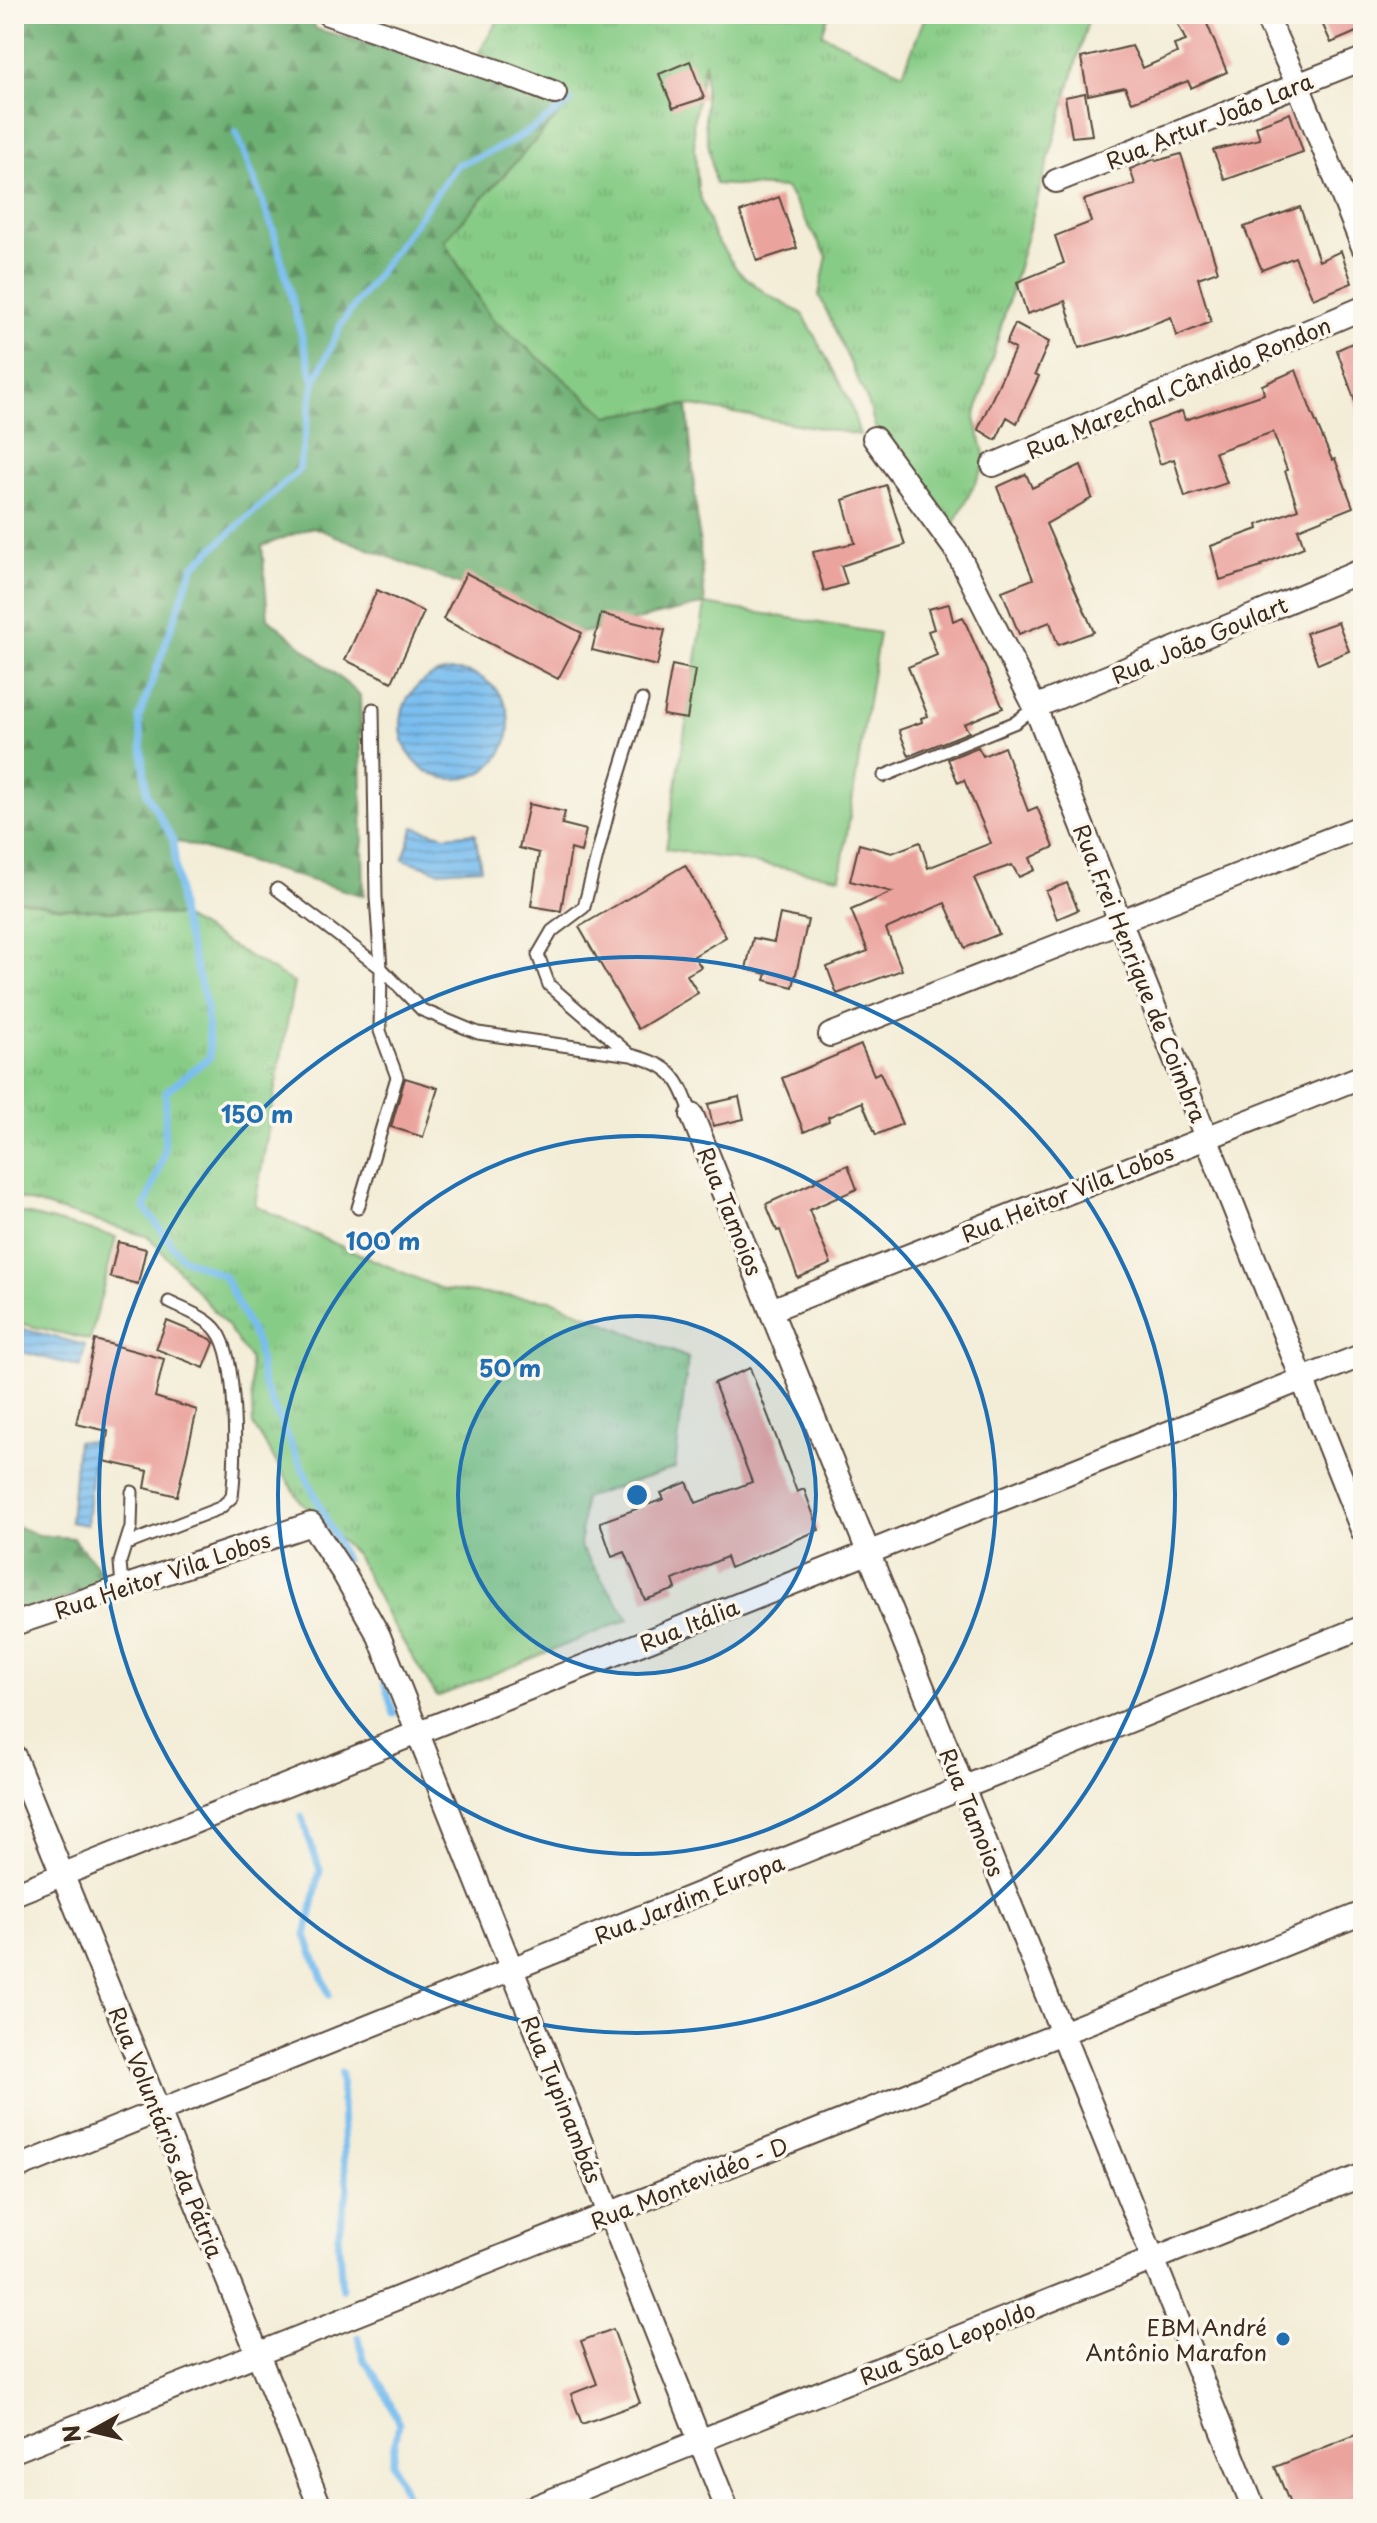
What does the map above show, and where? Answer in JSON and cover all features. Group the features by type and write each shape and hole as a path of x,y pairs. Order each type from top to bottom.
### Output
{"street":[{"path":"328,14 555,93"},
{"path":"1265,14 1298,85 1363,247"},
{"name":"Rua Artur João Lara","path":"1056,181 1363,59"},
{"name":"Rua Marechal Cândido Rondon","path":"993,465 1363,308"},
{"name":"Rua Frei Henrique de Coimbra","path":"874,438 956,550 1035,707 1363,1532"},
{"name":"Rua João Goulart","path":"1035,707 1363,570"},
{"path":"830,1035 1363,826"},
{"name":"Rua Heitor Vila Lobos","path":"771,1310 1363,1076"},
{"name":"Rua Tamoios","path":"692,1115 1254,2509"},
{"name":"Rua Itália","path":"14,1894 1363,1355"},
{"name":"Rua Heitor Vila Lobos","path":"14,1624 311,1524"},
{"name":"Rua Tupinambás","path":"311,1524 379,1636 727,2509"},
{"name":"Rua Jardim Europa","path":"14,2169 1363,1627"},
{"name":"Rua Voluntários da Pátria","path":"14,1756 321,2509"},
{"name":"Rua Montevidéo - D","path":"14,2451 1363,1913"},
{"name":"Rua São Leopoldo","path":"530,2509 1363,2175"}],"lane":[{"path":"631,1055 549,985 538,955 552,931 584,907 611,801 642,700"},
{"path":"884,776 1016,722 1035,707"},
{"path":"358,1208 397,1077 380,1031 373,709"},
{"path":"277,889 381,968 422,1010 478,1033 631,1055 655,1062 680,1081 692,1115"},
{"path":"127,1544 220,1508 232,1497 232,1381 220,1333 208,1322 169,1302"},
{"path":"122,1587 120,1562 134,1510 132,1492"}],"green space":[{"path":"14,14 310,14 316,29 571,101 444,241 490,317 608,416 687,405 705,604 582,633 313,527 262,546 268,618 360,695 364,896 173,840 181,916 56,907 14,899"},
{"path":"502,14 829,14 822,34 903,73 926,14 1090,14 975,418 986,462 952,528 876,430 868,402 819,295 827,256 786,188 715,184 705,123 705,61 693,123 698,190 714,236 738,271 765,293 803,314 850,402 860,435 687,405 608,416 490,317 443,241 571,101 479,52"},
{"path":"705,604 879,633 840,877 666,849"},
{"path":"14,899 56,907 181,916 294,983 255,1205 324,1239 444,1290 551,1300 688,1358 675,1468 584,1498 580,1547 629,1619 437,1697 389,1619 356,1555 301,1502 253,1425 250,1359 225,1323 149,1237 14,1197"},
{"path":"14,1211 116,1237 90,1340 14,1322"},
{"path":"14,1525 38,1535 73,1538 111,1582 14,1617"}],"water":[{"path":"455,671 476,675 493,687 505,704 509,725 505,746 493,763 476,775 455,779 434,775 417,763 405,746 401,725 405,704 417,687 434,675"},
{"path":"414,827 446,836 475,833 481,868 438,871 403,859"},
{"path":"23,1329 85,1345 81,1367 18,1351"},
{"path":"77,1441 94,1442 87,1525 70,1522"}],"building":[{"path":"1173,14 1203,14 1227,72 1191,88 1188,81 1132,102 1125,87 1088,95 1081,58 1132,46 1143,68 1177,53 1174,45 1186,41"},
{"path":"1318,14 1363,14 1363,29 1331,43"},
{"path":"690,61 704,98 673,108 659,74"},
{"path":"1085,93 1092,135 1072,137 1065,97"},
{"path":"1290,113 1303,152 1225,180 1213,150 1260,139 1256,126"},
{"path":"1181,154 1218,271 1198,278 1211,322 1177,336 1171,317 1079,348 1065,301 1027,314 1017,282 1064,263 1055,236 1091,222 1084,200 1135,184 1130,169 1155,159"},
{"path":"779,197 797,248 757,261 740,212"},
{"path":"1300,207 1319,261 1341,251 1352,283 1313,299 1295,257 1262,270 1244,227"},
{"path":"1015,324 1049,342 1035,374 1039,376 1017,423 1007,417 996,440 978,429 1015,349 1006,344"},
{"path":"1363,338 1363,415 1360,416 1337,350"},
{"path":"1296,370 1353,507 1298,529 1304,547 1262,567 1220,580 1211,546 1258,529 1257,525 1298,509 1273,432 1215,452 1227,483 1185,497 1174,459 1160,464 1147,424 1182,411 1185,420 1264,394 1262,385"},
{"path":"1081,465 1092,498 1046,524 1094,632 1058,645 1050,622 1019,634 1002,591 1033,579 997,487 1026,474 1032,488"},
{"path":"886,485 905,545 841,566 847,584 824,591 813,552 855,543 843,500"},
{"path":"466,573 582,633 558,679 443,619"},
{"path":"377,590 424,612 392,682 345,660"},
{"path":"949,604 953,621 963,617 1003,708 964,724 969,732 909,756 899,730 922,722 921,718 928,716 908,667 937,655 928,631 934,629 928,609"},
{"path":"601,614 665,630 657,666 592,650"},
{"path":"1338,622 1349,651 1318,664 1306,633"},
{"path":"672,665 695,670 687,719 663,715"},
{"path":"978,747 983,756 1004,747 1028,811 1037,807 1054,847 1030,858 1035,870 1019,877 1012,865 974,878 999,934 965,948 945,903 886,929 902,970 837,994 827,967 868,951 851,910 892,892 850,881 859,844 892,853 920,842 928,868 991,843 964,780 958,783 948,759"},
{"path":"529,804 565,812 562,824 586,830 581,852 571,849 561,911 531,906 539,853 519,848"},
{"path":"685,865 726,937 694,956 701,967 687,975 698,993 638,1029 579,927"},
{"path":"1067,883 1078,910 1057,919 1046,891"},
{"path":"780,914 808,920 793,987 765,980 767,974 746,969 753,938 774,942"},
{"path":"861,1045 874,1075 880,1072 902,1124 876,1135 862,1102 804,1132 782,1078"},
{"path":"405,1078 438,1088 423,1137 391,1127"},
{"path":"739,1097 744,1119 713,1126 708,1104"},
{"path":"848,1165 857,1189 809,1210 831,1264 798,1278 780,1230 777,1231 766,1204"},
{"path":"118,1242 146,1249 138,1284 110,1277"},
{"path":"167,1321 211,1339 214,1343 204,1368 156,1349"},
{"path":"95,1340 164,1359 155,1397 197,1410 177,1496 145,1488 148,1471 104,1461 108,1431 76,1424"},
{"path":"750,1368 797,1492 804,1489 819,1530 730,1568 726,1557 673,1580 676,1589 645,1600 625,1552 612,1557 600,1522 664,1499 661,1493 687,1482 696,1503 752,1482 714,1383"},
{"path":"613,2329 640,2403 582,2424 571,2394 597,2384 581,2341"},
{"path":"1363,2432 1363,2509 1292,2509 1275,2467"}],"waterway":[{"path":"345,1560 263,1384 257,1344 224,1276 181,1257 145,1208 164,1154 166,1091 210,1057 206,1003 181,916 173,840 147,794 139,718 193,567 299,470 314,383 342,323 457,165 517,138 571,101"},
{"path":"236,132 274,232 314,382"},
{"path":"377,1660 394,1714"},
{"path":"301,1816 320,1870 306,1936 329,1995"},
{"path":"341,2073 348,2189 338,2235 342,2289"},
{"path":"359,2337 364,2360 382,2386 399,2423 392,2463 411,2509"}],"place":[{"name":"EBM André Antônio Marafon","path":"1283,2339"}]}
